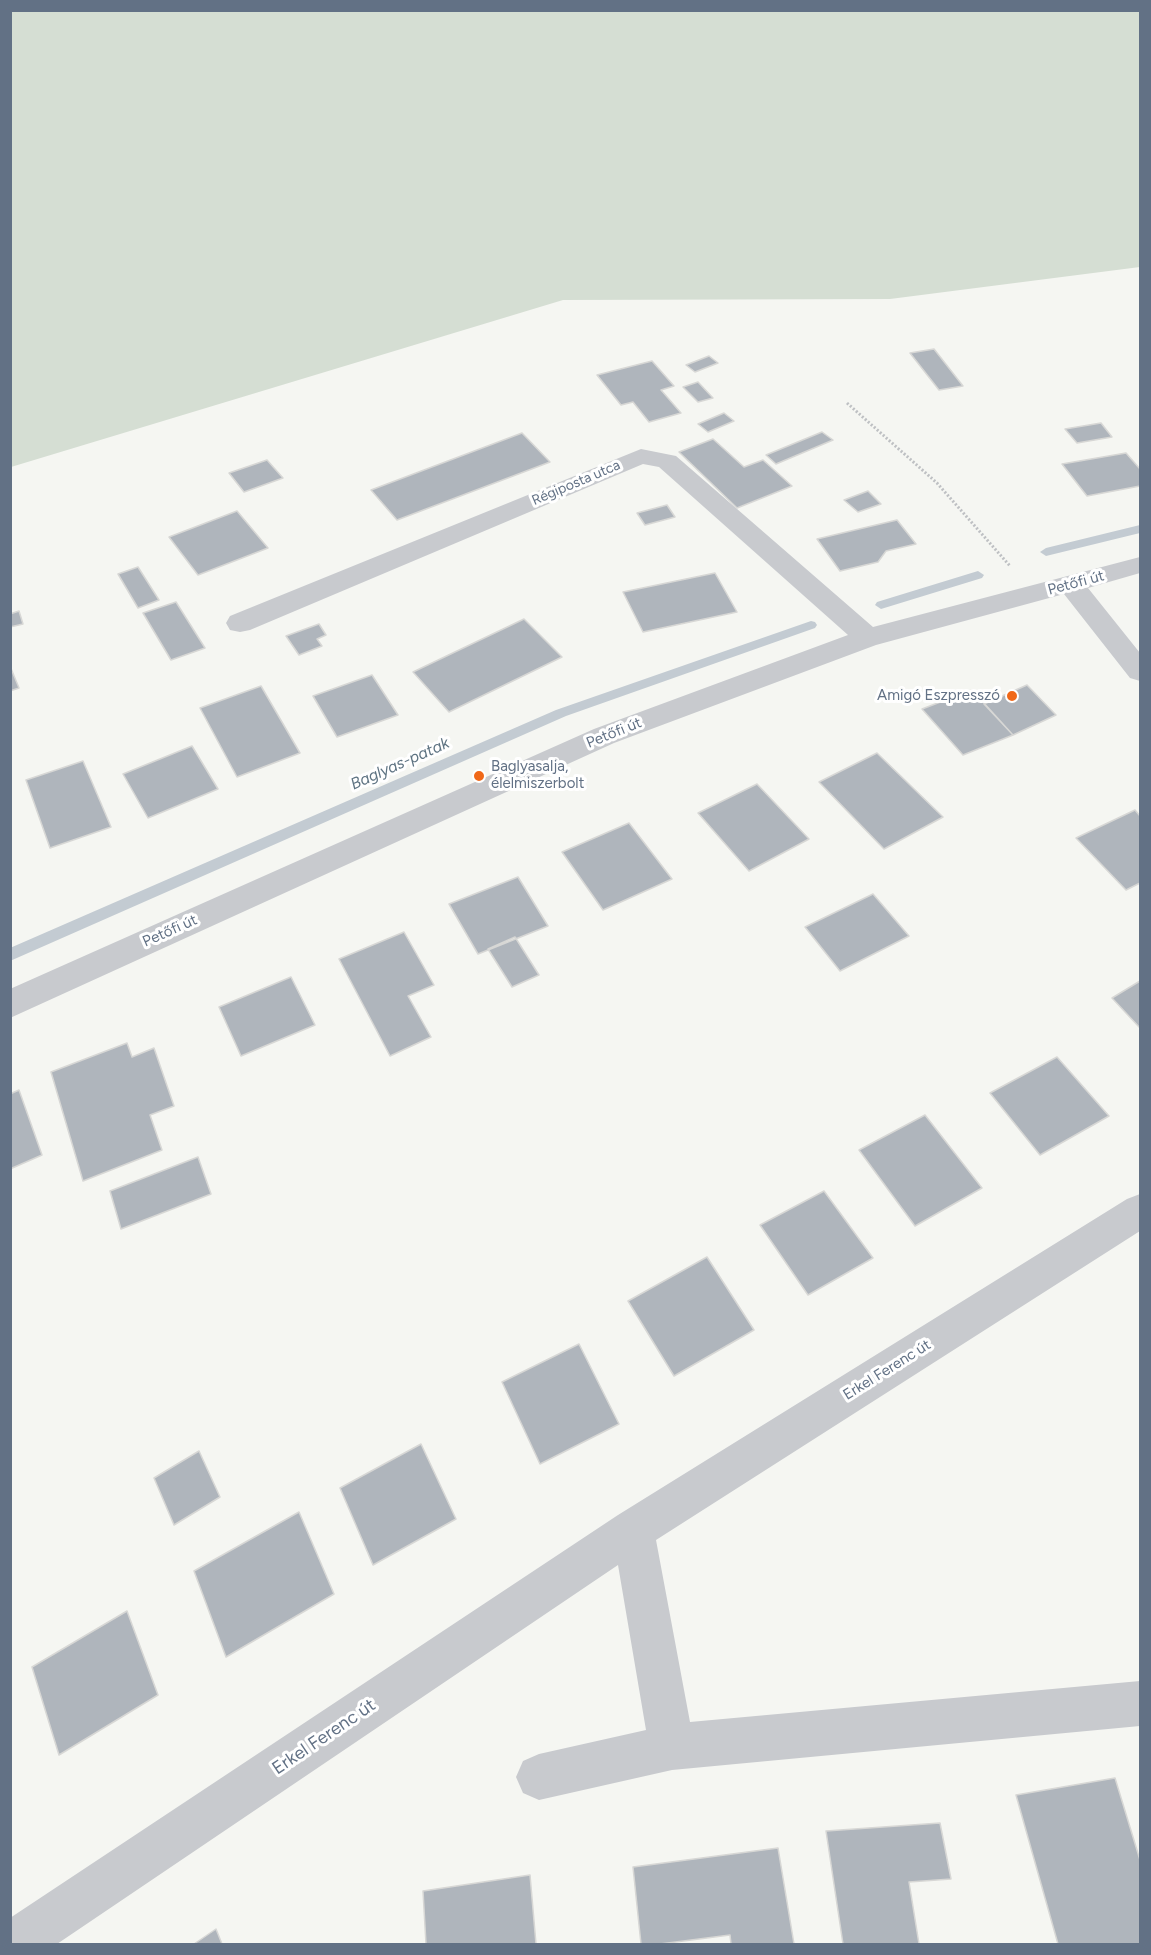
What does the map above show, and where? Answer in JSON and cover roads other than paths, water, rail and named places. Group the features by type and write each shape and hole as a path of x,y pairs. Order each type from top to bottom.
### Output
{"street":[{"name":"Régiposta utca","path":"240,623 641,456 667,461 868,638"},
{"name":"Petőfi út","path":"10,1004 604,736 868,638 1140,565"},
{"path":"1071,585 1140,671"},
{"name":"Erkel Ferenc út","path":"15,1944 633,1530 1140,1210"},
{"path":"633,1530 672,1748"},
{"path":"539,1777 672,1748 1140,1704"}],"waterway":[{"name":"Baglyas-patak","path":"1046,552 1140,529"},
{"name":"Baglyas-patak","path":"881,605 978,575"},
{"name":"Baglyas-patak","path":"10,955 561,713 811,625"}],"place":[{"name":"Amigó Eszpresszó","path":"1012,696"},
{"name":"Baglyasalja, élelmiszerbolt","path":"479,776"}]}
